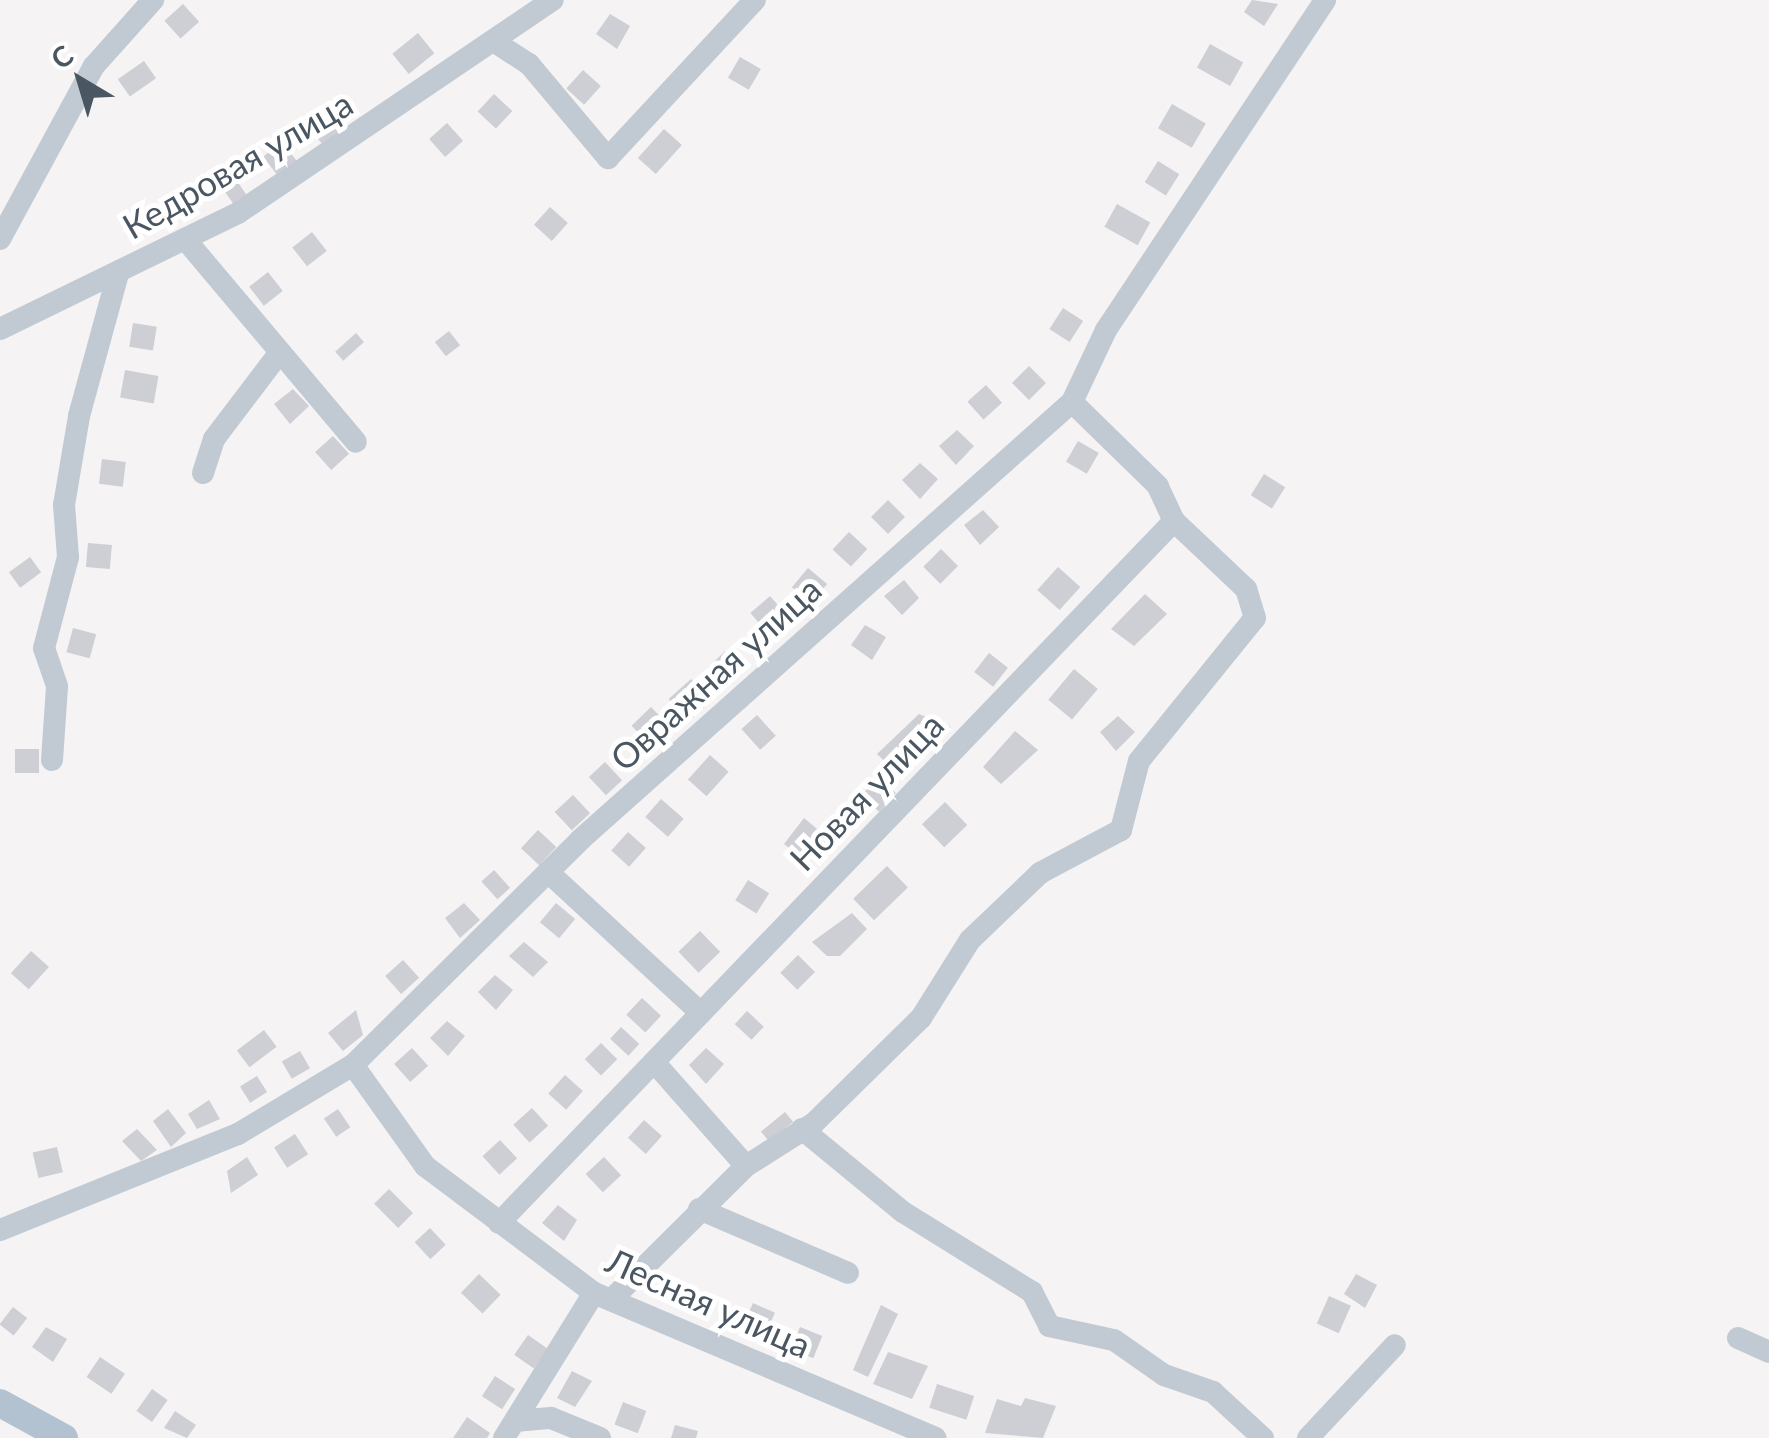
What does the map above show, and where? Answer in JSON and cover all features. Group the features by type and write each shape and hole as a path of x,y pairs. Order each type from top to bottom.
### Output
{"main road":[{"path":"0,1403 64,1438"}],"street":[{"path":"0,239 94,66 153,0"},
{"name":"Кедровая улица","path":"52,760 57,686 44,648 68,556 64,505 79,416 118,272 184,239 498,44 553,0"},
{"path":"498,44 529,64 608,158 754,0"},
{"name":"Овражная улица","path":"0,1230 238,1134 353,1065 548,872 1072,402 1106,330 1325,0"},
{"path":"184,239 356,442"},
{"path":"0,330 118,272"},
{"path":"203,473 214,440 280,352"},
{"path":"509,1430 602,1297 746,1166 802,1129 921,1018 970,940 1040,873 1121,830 1140,760 1255,618 1246,588 1174,521 1158,486 1072,402"},
{"name":"Новая улица","path":"499,1223 1174,521"},
{"path":"548,872 701,1013"},
{"path":"654,1062 746,1166"},
{"name":"Лесная улица","path":"353,1065 425,1166 602,1297 936,1438"},
{"path":"802,1129 903,1212 1032,1292 1049,1326 1114,1340 1164,1375 1213,1392 1263,1438"},
{"path":"699,1210 848,1273"},
{"path":"1738,1338 1769,1352"},
{"path":"1308,1438 1395,1345"},
{"path":"509,1430 551,1418 600,1438"}],"building":[{"path":"1252,0 1278,4 1264,26 1244,12"},
{"path":"183,4 199,22 180,39 164,21"},
{"path":"610,14 630,26 617,49 596,34"},
{"path":"418,33 434,53 409,74 392,54"},
{"path":"1210,44 1243,62 1230,86 1197,68"},
{"path":"740,57 761,69 749,90 728,78"},
{"path":"144,61 156,78 130,97 118,79"},
{"path":"583,70 601,86 584,105 566,89"},
{"path":"494,94 512,111 496,129 478,112"},
{"path":"1172,104 1206,124 1192,148 1158,128"},
{"path":"325,110 341,129 323,145 307,125"},
{"path":"447,123 463,141 445,157 429,139"},
{"path":"664,129 682,145 656,174 638,158"},
{"path":"282,142 297,161 278,176 263,157"},
{"path":"1158,161 1179,174 1166,195 1145,182"},
{"path":"232,174 248,197 235,206 219,183"},
{"path":"1117,204 1150,222 1138,245 1104,227"},
{"path":"550,207 568,223 552,241 534,225"},
{"path":"312,232 327,251 307,266 292,247"},
{"path":"268,272 283,291 264,306 249,287"},
{"path":"1063,308 1083,321 1070,342 1049,329"},
{"path":"133,323 157,327 153,350 129,347"},
{"path":"449,331 460,345 446,356 435,342"},
{"path":"356,333 364,342 343,361 335,352"},
{"path":"1029,366 1046,383 1029,400 1012,383"},
{"path":"125,370 158,376 154,403 120,398"},
{"path":"986,385 1002,403 983,420 967,402"},
{"path":"293,389 309,406 290,424 274,404"},
{"path":"957,430 974,446 956,465 939,446"},
{"path":"333,436 349,454 331,470 315,452"},
{"path":"1078,441 1099,453 1087,474 1066,462"},
{"path":"102,459 126,462 123,487 99,484"},
{"path":"920,463 938,479 920,499 902,480"},
{"path":"1264,474 1285,487 1272,508 1251,495"},
{"path":"888,500 905,517 888,534 871,517"},
{"path":"983,510 999,527 980,545 964,525"},
{"path":"849,532 867,549 851,567 833,550"},
{"path":"88,543 112,545 110,569 86,567"},
{"path":"941,549 958,566 940,584 923,567"},
{"path":"30,557 41,572 20,588 9,572"},
{"path":"1058,567 1080,587 1060,610 1037,590"},
{"path":"808,568 827,584 811,603 792,587"},
{"path":"904,580 919,598 902,615 884,596"},
{"path":"1145,594 1167,614 1134,646 1111,629"},
{"path":"770,596 793,622 773,639 750,613"},
{"path":"865,625 886,637 872,660 851,645"},
{"path":"73,628 96,634 90,658 67,652"},
{"path":"725,651 742,668 724,686 707,669"},
{"path":"989,653 1008,668 993,687 974,672"},
{"path":"1074,669 1098,689 1072,720 1048,700"},
{"path":"691,679 711,701 689,721 669,699"},
{"path":"651,707 673,730 654,749 632,726"},
{"path":"919,714 951,727 900,776 877,754"},
{"path":"757,715 776,736 760,750 741,729"},
{"path":"1118,716 1135,732 1116,751 1100,732"},
{"path":"1015,731 1038,750 1001,784 983,767"},
{"path":"15,749 39,749 39,773 15,773"},
{"path":"710,755 729,772 706,796 688,780"},
{"path":"605,762 622,780 606,795 589,777"},
{"path":"878,777 896,793 879,812 861,796"},
{"path":"573,795 590,813 572,830 555,812"},
{"path":"661,799 684,819 668,837 645,817"},
{"path":"945,802 967,825 944,847 922,824"},
{"path":"804,818 834,843 803,859 784,844"},
{"path":"538,830 556,847 539,865 521,848"},
{"path":"628,832 646,848 629,867 611,851"},
{"path":"887,866 908,888 874,920 853,899"},
{"path":"494,870 510,888 497,899 481,881"},
{"path":"748,880 769,893 756,914 735,900"},
{"path":"464,903 480,920 460,938 445,918"},
{"path":"556,903 575,919 559,938 540,922"},
{"path":"852,913 867,929 840,956 827,956 812,942"},
{"path":"700,931 720,952 699,973 678,952"},
{"path":"524,942 548,962 533,977 509,956"},
{"path":"31,951 49,967 29,989 11,973"},
{"path":"798,955 815,972 797,990 780,973"},
{"path":"403,960 419,978 401,994 385,976"},
{"path":"495,975 513,990 496,1010 478,992"},
{"path":"642,998 661,1016 645,1033 626,1015"},
{"path":"356,1010 363,1035 343,1051 328,1033"},
{"path":"747,1011 764,1027 752,1040 735,1024"},
{"path":"447,1021 465,1036 448,1056 430,1038"},
{"path":"621,1027 639,1044 628,1056 610,1039"},
{"path":"264,1030 277,1047 249,1067 237,1050"},
{"path":"601,1043 617,1059 601,1076 585,1059"},
{"path":"412,1048 428,1066 410,1082 394,1064"},
{"path":"706,1048 724,1064 706,1084 689,1065"},
{"path":"300,1051 310,1068 292,1079 282,1062"},
{"path":"565,1075 583,1091 566,1110 548,1094"},
{"path":"257,1076 267,1092 250,1103 240,1087"},
{"path":"209,1100 220,1119 197,1129 188,1114"},
{"path":"532,1108 548,1126 529,1143 513,1125"},
{"path":"168,1109 186,1133 171,1147 153,1121"},
{"path":"338,1109 350,1127 336,1137 324,1119"},
{"path":"785,1112 793,1122 769,1142 761,1132"},
{"path":"644,1120 662,1136 646,1154 628,1138"},
{"path":"137,1129 157,1150 141,1161 122,1141"},
{"path":"295,1134 308,1154 287,1168 274,1148"},
{"path":"500,1140 517,1158 499,1175 482,1156"},
{"path":"57,1147 63,1172 38,1178 33,1153"},
{"path":"247,1157 258,1175 231,1193 227,1171"},
{"path":"604,1157 621,1175 603,1192 586,1174"},
{"path":"389,1189 413,1213 398,1228 374,1204"},
{"path":"558,1205 577,1220 564,1241 542,1223"},
{"path":"430,1228 446,1245 430,1259 415,1242"},
{"path":"479,1274 501,1295 483,1314 461,1293"},
{"path":"1356,1274 1377,1285 1365,1308 1344,1294"},
{"path":"1329,1296 1351,1306 1339,1333 1317,1323"},
{"path":"753,1303 775,1313 765,1336 743,1326"},
{"path":"881,1305 898,1314 868,1377 853,1370"},
{"path":"13,1307 27,1318 14,1335 0,1325"},
{"path":"46,1327 67,1339 53,1362 32,1347"},
{"path":"800,1327 822,1336 813,1358 791,1349"},
{"path":"528,1335 548,1349 534,1368 514,1355"},
{"path":"888,1352 928,1366 912,1399 873,1384"},
{"path":"100,1357 125,1374 111,1394 87,1377"},
{"path":"572,1371 592,1381 575,1407 557,1398"},
{"path":"495,1376 515,1389 502,1409 482,1396"},
{"path":"937,1384 974,1396 966,1420 929,1408"},
{"path":"152,1389 168,1400 152,1422 137,1411"},
{"path":"1025,1398 1056,1406 1043,1438 985,1433 997,1399 1021,1406"},
{"path":"623,1402 646,1411 638,1433 614,1424"},
{"path":"175,1411 196,1425 187,1438 164,1428"},
{"path":"467,1417 490,1433 487,1438 453,1438"},
{"path":"675,1425 698,1431 696,1438 671,1438"}]}
